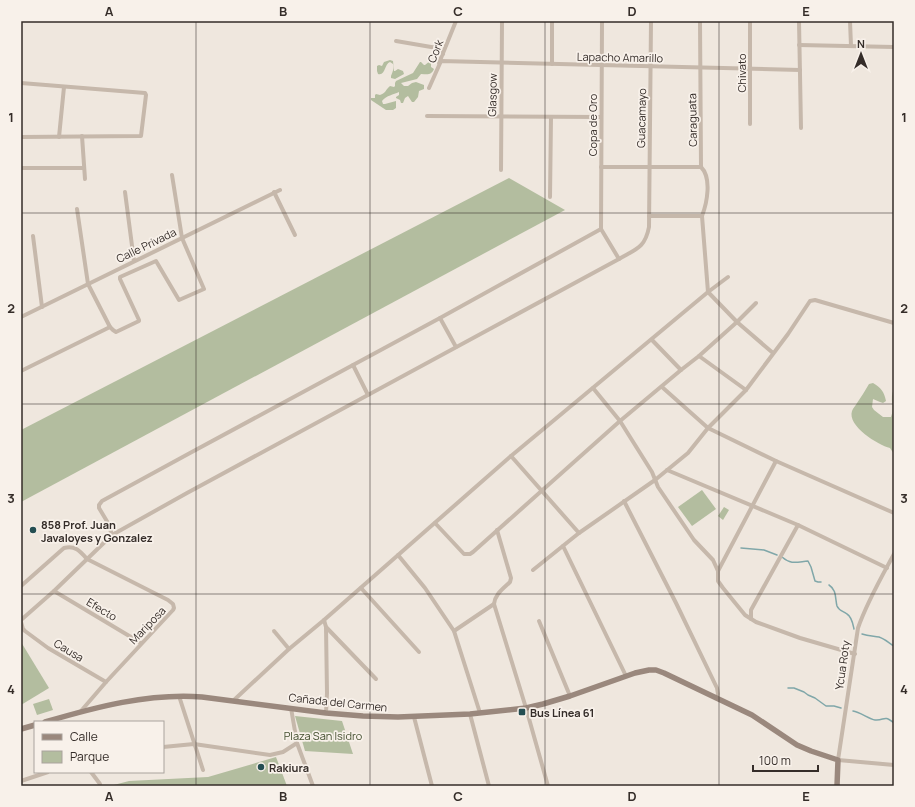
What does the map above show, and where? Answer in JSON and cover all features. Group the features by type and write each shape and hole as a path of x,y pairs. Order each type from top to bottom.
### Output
{"street":[{"name":"Cork","path":"441,61 429,88 456,21"},
{"name":"Glasgow","path":"501,170 502,21"},
{"path":"552,21 552,64"},
{"name":"Copa de Oro","path":"601,229 602,21"},
{"name":"Guacamayo","path":"21,621 112,535 620,259 640,246 647,236 649,216 651,21"},
{"name":"Caraguata","path":"700,21 701,167 707,177 705,208 702,216 708,292"},
{"name":"Chivato","path":"750,21 750,124"},
{"path":"799,21 801,128"},
{"path":"850,21 851,46"},
{"path":"396,41 437,48 443,54"},
{"path":"799,45 894,46"},
{"name":"Lapacho Amarillo","path":"441,61 800,70"},
{"path":"21,83 146,94 141,136 139,137 21,137"},
{"path":"59,137 64,86"},
{"path":"427,116 601,117"},
{"path":"550,197 551,116"},
{"path":"82,136 85,179"},
{"path":"601,167 701,167"},
{"path":"21,168 84,168"},
{"path":"77,209 88,284 110,327 116,332 139,320 120,278 157,261 178,299 180,300 204,288 182,238 172,175"},
{"name":"Calle Privada","path":"21,317 280,190"},
{"path":"125,192 134,261"},
{"path":"274,192 295,235"},
{"path":"649,216 702,216"},
{"path":"112,535 108,523 99,508 102,501 601,229 620,259"},
{"path":"33,236 42,306"},
{"path":"234,700 289,649 361,588 511,456 728,277"},
{"path":"708,292 737,322 773,353"},
{"path":"533,570 579,533 655,480 688,453 708,428 746,390 788,334 810,301 813,300 894,323"},
{"path":"435,523 464,554 470,554 473,552 620,421 699,356 756,303"},
{"path":"440,318 456,347"},
{"path":"21,371 110,327"},
{"path":"652,340 681,370"},
{"path":"699,356 746,390"},
{"path":"352,365 368,395"},
{"path":"662,387 708,428 894,513"},
{"path":"593,388 620,421 652,472 658,487 694,540 713,560 718,571 718,581 745,615 771,628 854,654"},
{"path":"511,456 579,533"},
{"path":"718,571 776,460"},
{"path":"667,470 798,525 887,568"},
{"path":"624,502 676,603 717,688 717,698"},
{"path":"751,619 751,610 798,525"},
{"path":"497,530 511,578 510,582 496,595 494,604 548,786"},
{"path":"21,586 64,548 69,546 72,547 78,550 87,559"},
{"path":"563,546 626,676"},
{"name":"Ycua Roty","path":"837,786 838,760 858,628 863,614 894,554"},
{"path":"398,555 424,588 454,631 480,713"},
{"name":"Mariposa","path":"81,712 106,682 174,608 173,604 168,600 87,559"},
{"path":"361,588 419,652"},
{"name":"Efecto","path":"54,591 141,643"},
{"path":"454,631 494,604"},
{"path":"324,620 326,627 326,713"},
{"name":"Causa","path":"21,621 23,629 48,648 106,682"},
{"path":"539,621 570,696"},
{"path":"326,627 376,679"},
{"path":"274,631 289,649"},
{"name":"Cañada del Carmen","path":"49,721 107,705 148,698 179,696 234,700 326,713 382,717 470,714 526,708 543,704 626,676 649,670 660,671 752,715 797,745 838,760"},
{"path":"179,696 203,770"},
{"path":"291,708 297,743 313,786"},
{"path":"470,714 489,786"},
{"path":"414,716 432,786"},
{"path":"21,729 34,725"},
{"path":"164,747 194,744 270,754 283,752 297,743"},
{"path":"838,760 894,765"},
{"path":"21,781 45,773"},
{"path":"92,773 100,784"}],"green space":[{"path":"390,60 393,61 394,71 398,69 403,71 404,74 395,79 391,78 393,64 390,62 388,63 384,72 378,74 377,66 382,66 384,62"},
{"path":"430,61 431,67 434,69 432,73 421,74 417,79 401,83 404,86 408,86 416,82 424,85 424,89 419,91 418,97 414,102 412,102 408,96 405,98 403,103 401,103 400,100 396,98 399,95 399,92 388,96 382,101 383,104 385,104 396,101 396,108 393,110 386,110 371,100 371,98 375,98 376,94 380,95 384,93 390,86 394,87 396,81 413,73 420,62 425,65"},
{"path":"509,178 565,210 21,502 21,430"},
{"path":"873,383 882,390 886,401 883,403 873,399 872,407 883,417 891,417 892,396 894,389 894,454 890,448 871,439 859,429 854,423 852,417 853,409 869,384"},
{"path":"702,490 716,509 692,526 678,507"},
{"path":"724,507 729,510 723,520 718,516"},
{"path":"21,642 49,688 21,705"},
{"path":"49,699 53,710 37,715 33,704"},
{"name":"Plaza San Isidro","path":"295,716 342,721 353,754 305,751"},
{"name":"Rakiura","path":"276,757 287,786 110,786 129,781 208,777"}],"waterway":[{"path":"741,548 764,550 777,555"},
{"path":"782,557 791,562 808,561 815,581 821,582"},
{"path":"829,585 835,592 838,608 850,617 854,629"},
{"path":"862,634 879,637 894,646"},
{"path":"788,688 794,688 804,692 826,706 841,708"},
{"path":"853,711 875,720 886,718 894,723"}],"place":[{"name":"858 Prof. Juan Javaloyes y Gonzalez","path":"33,530"},
{"name":"Bus Línea 61","path":"522,712"},
{"name":"Rakiura","path":"261,767"}]}
